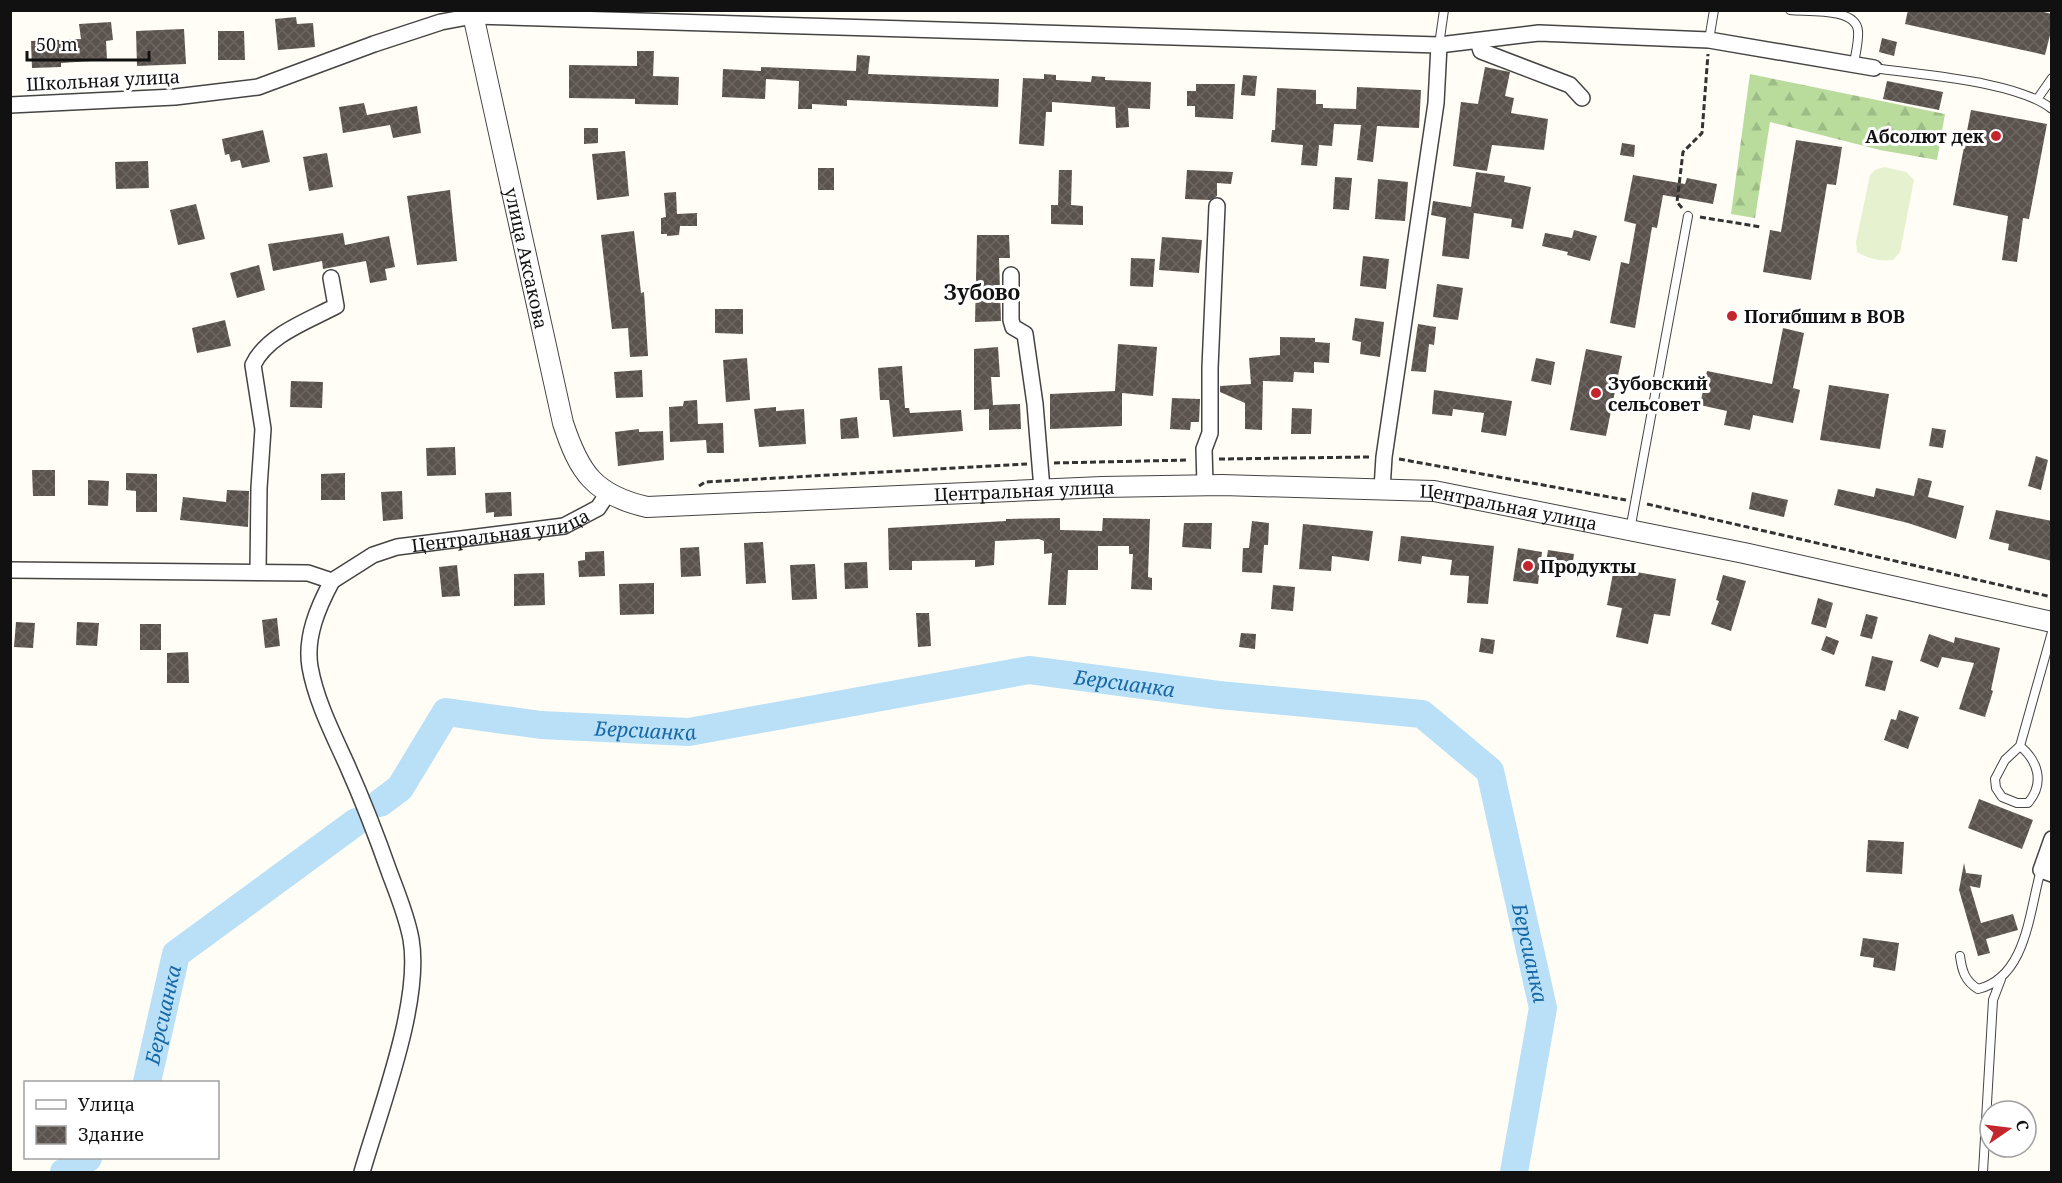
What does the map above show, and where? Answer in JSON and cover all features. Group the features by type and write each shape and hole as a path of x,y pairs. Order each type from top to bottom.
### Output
{"street":[{"name":"Школьная улица","path":"10,105 175,97 258,87 374,44 472,13 1439,45 1539,33 1709,40 1874,68"},
{"name":"улица Аксакова","path":"472,13 563,423 579,465 608,493"},
{"path":"1478,41 1481,51 1570,85 1582,98"},
{"path":"1382,489 1384,457 1436,103 1439,45"},
{"path":"1205,486 1204,449 1210,433 1210,368 1217,206"},
{"path":"1011,275 1011,320 1013,327 1025,334 1030,361 1042,489"},
{"path":"258,572 259,488 263,429 253,365 261,352 272,342 336,306 331,278"},
{"name":"Центральная улица","path":"332,581 373,555 397,547 564,526 598,508 608,493 620,501 647,507 1042,489 1205,486 1382,489 1434,491 1630,530 2052,622"},
{"path":"10,570 308,573 332,581 317,608 310,639 310,666 326,717 365,804 404,912 411,940 413,975 408,1014 362,1173"},
{"path":"2046,872 2052,839"}],"lane":[{"path":"1439,45 1444,10"},
{"path":"1709,40 1714,10"},
{"path":"1790,10 1848,16 1855,22 1858,30 1854,64"},
{"path":"1874,68 2015,90 2038,98 2052,109"},
{"path":"2038,98 2052,78"},
{"path":"1630,530 1688,216"},
{"path":"2020,746 2032,756 2039,780 2034,796 2028,803 2017,803 2002,797 1996,788 1995,778 2005,760 2020,746 2052,632"},
{"path":"1983,1173 1993,1000 2001,979 2013,963 2024,937 2046,872"},
{"path":"1960,956 1962,970 1969,983 1978,989 2001,979"}],"path":[{"path":"1709,40 1701,133 1683,152 1677,202 1688,216 1761,227"},
{"path":"1635,501 1830,548 2052,597"}],"green space":[{"path":"1750,74 1945,114 1937,160 1880,150 1770,122 1755,218 1731,214"},
{"path":"1884,167 1906,172 1914,180 1900,252 1893,260 1874,259 1861,254 1857,252 1856,242 1870,175 1875,170"}],"building":[{"path":"1908,10 2035,10 2052,14 2052,27 2045,55 1905,24"},
{"path":"296,17 297,24 313,23 315,47 278,50 275,19"},
{"path":"111,22 113,40 106,41 107,60 61,63 61,67 32,68 31,41 81,39 79,24"},
{"path":"184,29 186,64 137,66 136,31"},
{"path":"218,31 244,31 245,60 218,60"},
{"path":"1882,38 1897,42 1894,56 1879,52"},
{"path":"637,51 654,51 653,76 679,77 678,105 635,104 635,99 569,98 569,65 637,66"},
{"path":"857,55 870,56 868,74 999,79 998,107 847,100 847,106 812,104 812,109 798,109 799,81 766,79 765,99 722,97 723,69 761,71 761,67 856,71"},
{"path":"1485,67 1510,72 1505,96 1514,98 1511,113 1548,119 1544,150 1492,145 1487,171 1453,166 1461,102 1478,104"},
{"path":"1044,74 1056,75 1056,80 1091,82 1092,76 1105,77 1105,80 1151,82 1150,109 1128,108 1129,127 1116,128 1115,107 1052,102 1052,112 1046,112 1044,146 1019,144 1023,78 1044,79"},
{"path":"1243,75 1257,76 1255,96 1241,95"},
{"path":"1887,81 1943,92 1939,110 1883,99"},
{"path":"1196,84 1235,84 1233,119 1195,117 1195,106 1187,106 1187,91 1196,91"},
{"path":"1357,87 1421,90 1419,128 1377,126 1373,162 1357,160 1361,125 1334,124 1332,146 1319,145 1317,166 1301,165 1303,145 1271,142 1272,130 1275,130 1277,88 1316,90 1316,104 1323,104 1323,108 1356,109"},
{"path":"364,103 367,115 417,106 421,133 393,138 390,125 343,133 339,107"},
{"path":"1971,110 2047,124 2029,219 2023,218 2017,262 2002,260 2008,216 1953,205"},
{"path":"584,128 598,128 598,143 584,144"},
{"path":"263,130 270,162 242,168 240,160 231,162 229,154 225,155 222,139"},
{"path":"1796,140 1842,147 1836,185 1827,184 1811,280 1763,272 1770,230 1781,232"},
{"path":"1622,143 1635,145 1634,157 1620,155"},
{"path":"625,151 629,196 597,200 592,154"},
{"path":"327,153 333,187 309,191 303,157"},
{"path":"148,161 149,188 116,189 115,162"},
{"path":"818,168 834,168 834,190 818,190"},
{"path":"1059,170 1072,170 1071,205 1083,206 1083,225 1051,224 1051,205 1058,205"},
{"path":"1187,170 1233,172 1231,184 1217,183 1217,196 1210,200 1185,199"},
{"path":"1476,172 1505,176 1504,182 1531,187 1523,229 1511,227 1512,219 1474,213 1469,259 1442,256 1446,218 1431,215 1433,201 1471,207"},
{"path":"1633,175 1685,184 1687,178 1717,184 1713,204 1663,195 1657,228 1652,227 1635,328 1610,323 1621,262 1629,264 1636,224 1624,221"},
{"path":"1335,177 1352,178 1349,210 1333,209"},
{"path":"1378,179 1408,182 1405,221 1375,219"},
{"path":"450,190 457,261 417,265 407,196"},
{"path":"676,192 677,214 697,213 697,226 680,226 679,235 667,236 667,234 661,234 661,218 666,217 664,193"},
{"path":"196,204 205,239 178,245 170,210"},
{"path":"1574,230 1597,236 1590,261 1567,255 1568,252 1542,246 1545,233 1572,238"},
{"path":"634,231 641,293 644,292 648,356 630,357 628,328 612,329 601,235"},
{"path":"343,233 345,245 389,236 395,267 385,269 387,280 370,283 366,261 323,269 322,261 273,271 268,244"},
{"path":"977,235 1009,235 1010,258 999,258 1001,321 975,322"},
{"path":"1162,237 1202,240 1199,273 1159,270"},
{"path":"1363,256 1389,259 1386,289 1360,286"},
{"path":"1131,258 1155,259 1153,287 1130,286"},
{"path":"259,265 265,290 237,298 230,273"},
{"path":"1437,284 1463,288 1458,320 1433,317"},
{"path":"715,309 743,309 743,334 715,333"},
{"path":"1355,318 1384,322 1380,357 1360,354 1361,342 1352,340"},
{"path":"225,320 231,346 197,353 192,328"},
{"path":"1418,324 1436,327 1434,345 1429,344 1426,372 1411,371"},
{"path":"1783,328 1804,333 1793,388 1800,390 1793,423 1753,415 1750,430 1724,425 1727,411 1700,405 1707,371 1772,384"},
{"path":"1280,337 1315,338 1315,342 1330,343 1329,363 1314,362 1314,373 1294,372 1293,382 1263,381 1262,430 1245,429 1245,403 1220,392 1220,386 1251,384 1249,358 1280,355"},
{"path":"1118,344 1157,347 1153,396 1122,393 1122,426 1050,429 1050,394 1115,391"},
{"path":"998,347 1000,377 991,377 993,405 1020,404 1021,429 989,430 989,409 974,410 974,349"},
{"name":"Зубовский сельсовет","path":"1586,349 1622,356 1606,436 1570,430"},
{"path":"747,358 750,400 726,402 723,360"},
{"path":"1536,358 1555,362 1551,385 1531,381"},
{"path":"902,366 905,408 909,408 910,413 961,410 963,431 893,437 889,400 880,400 878,368"},
{"path":"642,370 643,397 616,398 614,372"},
{"path":"291,381 323,382 322,408 290,407"},
{"path":"1829,385 1889,394 1880,449 1820,440"},
{"path":"1434,390 1512,401 1506,436 1481,432 1484,413 1453,409 1452,416 1432,414"},
{"path":"1172,398 1200,399 1199,422 1191,422 1190,430 1170,429"},
{"path":"697,400 698,424 723,423 724,453 707,453 706,440 670,442 669,407 683,406 684,401"},
{"path":"776,407 776,411 804,409 806,444 759,447 754,409"},
{"path":"1292,408 1312,409 1311,434 1291,434"},
{"path":"857,417 859,438 841,439 840,419"},
{"path":"1932,428 1946,430 1943,448 1929,446"},
{"path":"639,429 639,432 663,431 664,460 618,466 615,432"},
{"path":"455,447 456,475 427,476 426,448"},
{"path":"2036,456 2048,460 2041,490 2028,486"},
{"path":"32,470 55,470 55,496 33,496"},
{"path":"126,473 157,474 157,512 136,512 136,491 126,490"},
{"path":"345,473 345,500 321,500 321,474"},
{"path":"1918,478 1932,481 1928,497 1964,506 1956,539 1908,523 1834,505 1838,489 1874,497 1876,488 1914,496"},
{"path":"88,480 109,481 108,506 88,505"},
{"path":"227,490 249,491 248,527 180,520 183,497 226,502"},
{"path":"402,491 403,519 383,521 381,492"},
{"path":"511,492 512,516 494,517 494,512 486,513 485,493"},
{"path":"1752,492 1788,500 1784,517 1749,509"},
{"path":"1996,510 2052,521 2052,561 2008,550 2009,544 1989,539"},
{"path":"1060,518 1060,530 1102,531 1103,518 1150,519 1148,577 1152,578 1152,590 1131,589 1133,554 1129,554 1129,546 1098,546 1098,570 1068,570 1066,605 1048,605 1052,553 1044,554 1044,541 1039,539 995,541 994,565 975,567 975,560 912,561 912,570 889,570 888,528 1006,521 1006,519"},
{"path":"1252,521 1269,523 1268,545 1264,545 1262,573 1242,572 1243,548 1249,548"},
{"path":"1184,523 1212,523 1211,549 1182,547"},
{"path":"1303,524 1373,531 1369,561 1332,556 1331,571 1299,569"},
{"path":"1401,536 1494,546 1488,604 1467,603 1469,576 1450,575 1452,560 1422,556 1421,564 1398,561"},
{"path":"763,542 766,583 746,584 744,543"},
{"path":"699,547 701,576 681,577 680,548"},
{"name":"Продукты","path":"1518,548 1542,552 1538,584 1513,581"},
{"path":"1548,550 1574,554 1572,568 1546,563"},
{"path":"604,551 605,576 579,577 578,561 585,560 585,552"},
{"path":"867,562 868,588 845,589 844,563"},
{"path":"815,564 817,599 792,600 790,565"},
{"path":"457,565 460,596 442,597 439,567"},
{"path":"1614,568 1676,579 1670,616 1654,614 1648,644 1616,637 1622,608 1607,605"},
{"path":"544,573 545,605 514,606 514,574"},
{"path":"1723,575 1746,581 1731,631 1711,624 1719,601 1716,600"},
{"path":"654,583 654,614 620,615 619,584"},
{"path":"1273,585 1295,587 1293,611 1271,609"},
{"path":"1818,598 1833,603 1826,628 1811,624"},
{"path":"916,613 929,613 931,646 918,647"},
{"path":"1866,614 1878,617 1872,639 1860,636"},
{"path":"277,618 280,646 265,648 262,620"},
{"path":"16,622 35,623 33,648 14,647"},
{"path":"77,622 99,623 97,646 76,645"},
{"path":"140,624 161,624 161,650 140,650"},
{"path":"1241,633 1256,634 1255,649 1239,647"},
{"path":"1929,634 1954,643 1955,637 2000,648 1991,690 1993,691 1985,717 1959,709 1974,663 1942,657 1938,668 1920,661"},
{"path":"1826,636 1839,641 1834,655 1821,650"},
{"path":"1481,638 1495,640 1493,654 1479,652"},
{"path":"188,652 189,683 167,683 167,653"},
{"path":"1872,656 1893,661 1885,691 1865,686"},
{"path":"1899,710 1919,717 1908,749 1884,740 1891,719 1896,720"},
{"path":"1979,799 2033,820 2022,849 1968,828"},
{"path":"1868,840 1904,842 1902,874 1866,872"},
{"path":"1964,863 1966,873 1982,875 1980,888 1970,886 1981,923 2013,914 2018,930 1986,939 1990,953 1978,956 1959,890"},
{"path":"1863,938 1899,943 1895,971 1873,967 1874,958 1860,956"}],"waterway":[{"name":"Берсианка","path":"380,803 400,788 446,712 541,725 689,732 1029,670 1219,695 1422,714 1490,771 1543,1008 1514,1172"},
{"name":"Берсианка","path":"147,1081 176,954 356,822"},
{"name":"Берсианка","path":"64,1172 86,1159"}],"place":[{"name":"Абсолют дек","path":"1996,136"},
{"name":"Погибшим в ВОВ","path":"1732,316"},
{"name":"Зубовский сельсовет","path":"1596,393"},
{"name":"Продукты","path":"1528,566"}],"district":[{"name":"Зубово","path":"982,292"}]}
